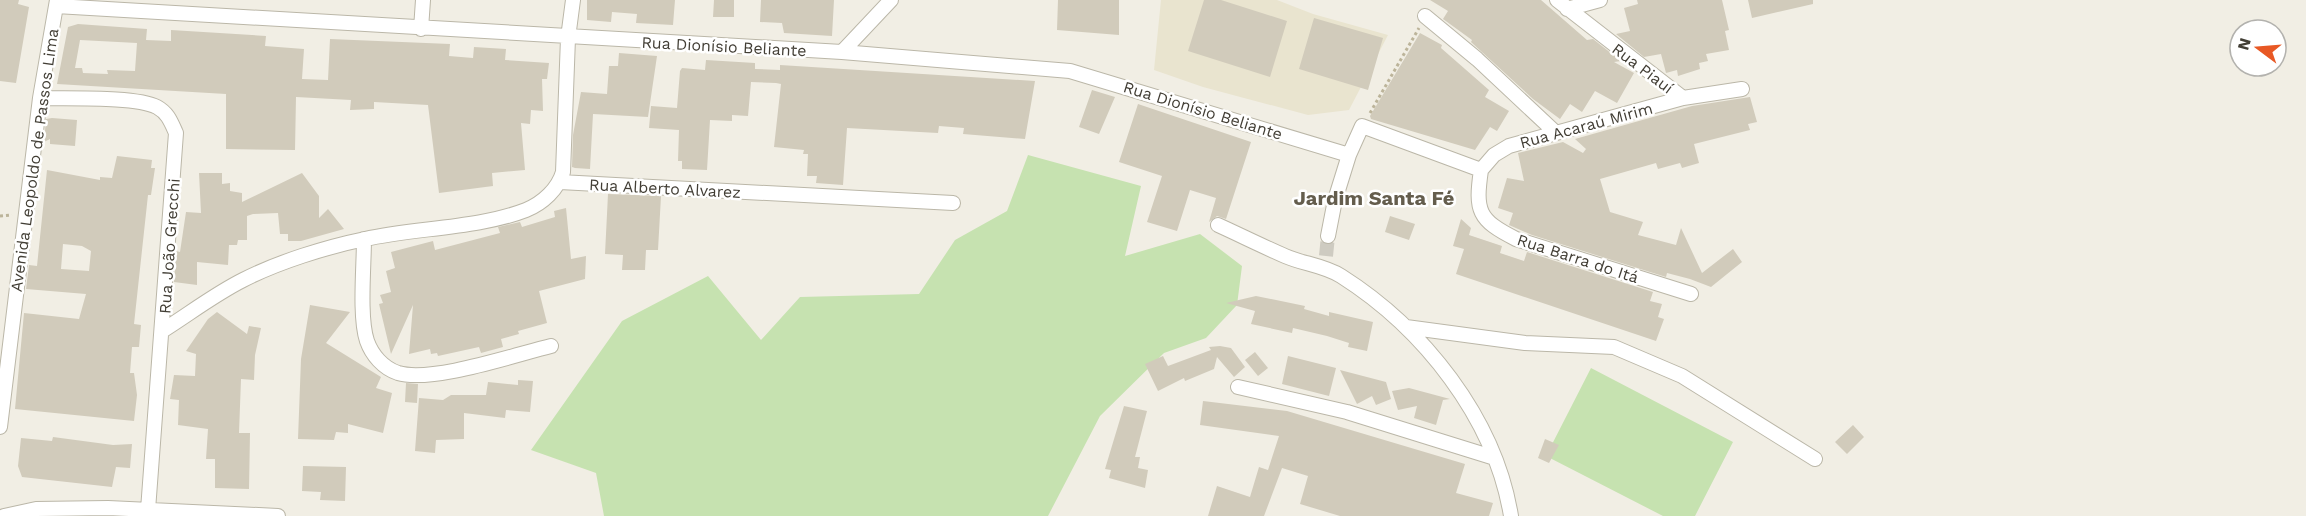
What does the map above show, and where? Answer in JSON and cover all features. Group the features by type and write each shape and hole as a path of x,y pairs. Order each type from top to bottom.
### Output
{"street":[{"path":"421,29 423,0"},
{"path":"162,331 243,280 274,266 364,239 469,223 525,210 538,204 560,182 563,172 568,38 573,0"},
{"path":"842,52 891,0"},
{"path":"1562,4 1600,0"},
{"name":"Rua Dionísio Beliante","path":"56,3 421,29 842,52 1071,71 1349,155"},
{"name":"Avenida Leopoldo de Passos Lima","path":"0,427 40,98 56,3"},
{"name":"Rua Piauí","path":"1562,4 1683,98 1742,89"},
{"path":"1425,16 1555,132"},
{"name":"Rua João Grecchi","path":"40,98 138,102 157,107 169,116 176,133 148,510"},
{"name":"Rua Acaraú Mirim","path":"1481,170 1494,155 1509,146 1683,98"},
{"path":"1328,236 1335,200 1349,155 1362,126 1481,170"},
{"name":"Rua Barra do Itá","path":"1481,170 1477,197 1479,207 1482,217 1495,229 1516,239 1691,294"},
{"name":"Rua Alberto Alvarez","path":"560,182 953,203"},
{"path":"1218,225 1286,256 1326,262 1406,327 1429,352 1474,414 1495,458 1511,516"},
{"path":"364,239 367,339 374,355 384,366 413,376 453,370 551,346"},
{"path":"1406,327 1525,343 1614,347 1682,376 1815,459"},
{"path":"1238,387 1347,412 1495,458"},
{"path":"4,516 36,509 148,510 278,516"}],"path":[{"path":"1362,126 1425,16"}],"shaded area":[{"path":"1161,0 1277,0 1313,14 1388,35 1349,110 1308,115 1203,87 1154,70"}],"green space":[{"path":"1028,155 1141,186 1125,256 1200,234 1242,266 1237,305 1206,338 1164,353 1100,416 1048,516 604,516 596,473 531,450 622,321 708,276 761,340 800,297 919,294 955,240 1007,211"},
{"path":"1591,368 1733,442 1695,516 1663,516 1546,456"}],"building":[{"path":"0,0 19,0 18,4 29,7 16,83 0,81"},
{"path":"587,0 675,0 673,25 636,23 637,14 612,12 611,22 587,20"},
{"path":"714,0 734,0 734,17 713,17"},
{"path":"761,0 834,0 832,36 784,33 782,23 760,22"},
{"path":"1058,0 1119,0 1119,35 1057,30"},
{"path":"1204,0 1221,0 1287,21 1270,77 1188,51"},
{"path":"1430,0 1541,0 1587,40 1593,39 1621,61 1614,62 1634,73 1617,103 1595,91 1582,112 1570,104 1560,119 1533,99 1471,42 1472,40 1443,19 1448,11"},
{"path":"1637,0 1722,0 1729,30 1725,31 1729,50 1706,54 1708,61 1699,63 1700,69 1678,76 1677,70 1666,73 1661,54 1644,57 1616,34 1630,31 1624,8 1638,4"},
{"path":"1748,0 1813,0 1813,4 1752,18"},
{"path":"1314,18 1383,38 1368,90 1299,69"},
{"path":"78,24 147,29 146,40 171,41 171,30 266,36 265,46 304,49 302,79 328,80 330,39 450,44 449,56 473,58 474,47 506,49 505,60 549,63 547,79 542,79 543,111 531,110 530,124 521,123 525,170 492,173 493,186 439,193 428,105 374,102 374,109 350,110 351,100 296,97 295,150 226,149 226,94 57,84 68,27","holes":["80,40 137,43 135,71 107,70 108,74 83,73 82,68 75,68"]},
{"path":"1420,33 1442,45 1441,48 1489,90 1485,97 1509,111 1497,131 1490,127 1475,150 1371,119 1370,116"},
{"path":"619,53 657,56 648,117 593,114 590,169 572,167 573,135 581,92 607,94 609,66 618,66"},
{"path":"706,60 755,63 755,69 780,70 780,65 1035,81 1025,139 963,134 964,128 939,126 938,133 847,128 843,185 816,183 817,176 807,176 808,154 803,154 804,150 774,147 781,84 776,83 751,82 748,116 732,115 732,121 710,120 707,170 682,169 682,161 678,161 679,130 649,128 651,106 677,108 680,71 682,68 705,70"},
{"path":"1092,90 1115,97 1099,134 1079,127"},
{"path":"1750,97 1757,122 1748,124 1750,130 1694,144 1699,163 1682,168 1680,163 1658,169 1656,163 1600,179 1610,212 1643,222 1638,235 1676,245 1681,228 1702,273 1733,249 1742,262 1711,287 1667,273 1666,277 1532,235 1509,225 1513,213 1498,208 1507,178 1524,181 1518,153 1563,142 1583,153 1586,149 1575,139 1692,106"},
{"path":"1138,104 1251,142 1226,219 1217,216 1209,222 1216,198 1190,190 1177,231 1147,222 1162,176 1119,162"},
{"path":"46,119 77,120 75,146 50,144 50,139 44,142"},
{"path":"117,156 152,160 151,168 155,168 151,195 148,195 134,324 141,325 139,347 132,347 130,373 134,373 137,395 134,421 15,409 24,313 79,319 86,294 26,289 29,265 37,266 47,170 100,180 100,177 112,178","holes":["63,244 82,246 91,251 89,271 61,269"]},
{"path":"199,173 222,173 222,184 230,183 230,191 242,193 242,202 302,173 319,196 319,218 328,209 344,229 301,241 288,241 288,234 280,234 278,213 253,214 247,216 247,240 238,240 237,245 229,245 228,265 197,262 197,285 174,282 176,251 180,252 186,212 201,213"},
{"path":"608,194 661,196 658,250 646,250 645,270 622,270 623,255 605,254"},
{"path":"566,208 571,259 586,256 585,279 539,291 547,323 518,331 519,334 501,339 503,347 481,353 479,347 438,356 437,353 431,354 430,349 409,354 413,305 391,354 379,304 383,303 380,295 391,292 386,271 395,268 391,252 433,241 435,250 500,233 498,227 520,222 522,227 555,217 554,211"},
{"path":"1390,216 1415,224 1409,240 1385,232"},
{"path":"1461,219 1471,228 1469,235 1502,246 1500,253 1524,261 1527,252 1653,292 1650,301 1662,304 1658,317 1664,319 1656,341 1456,274 1464,249 1453,246"},
{"path":"1256,296 1305,306 1304,309 1329,316 1329,312 1373,322 1367,351 1348,347 1349,343 1327,336 1293,328 1292,333 1251,324 1255,311 1226,303"},
{"path":"310,305 350,312 326,343 381,377 376,388 392,393 383,433 348,424 348,433 336,432 334,440 298,439 301,359"},
{"path":"217,312 247,334 249,326 261,328 255,355 254,380 241,379 239,433 250,433 249,489 215,488 215,459 206,459 208,429 178,425 179,400 170,399 174,375 195,376 196,354 186,351 208,319"},
{"path":"1209,347 1231,348 1245,367 1234,377 1217,357 1214,369 1185,381 1184,378 1158,391 1145,364 1163,356 1168,366 1211,350"},
{"path":"1255,352 1268,368 1258,376 1245,360"},
{"path":"1288,356 1336,368 1329,396 1282,384"},
{"path":"1340,370 1386,382 1391,399 1376,405 1372,396 1357,404"},
{"path":"518,380 533,381 530,412 506,410 505,418 464,413 464,439 436,440 435,453 415,451 419,398 443,400 451,395 486,395 488,382 518,385"},
{"path":"406,383 418,384 417,403 405,402"},
{"path":"1409,388 1450,399 1443,400 1436,425 1414,418 1417,406 1398,410 1392,391"},
{"path":"1203,401 1287,411 1465,464 1456,493 1493,503 1489,516 1340,516 1300,504 1308,476 1282,468 1264,516 1208,516 1217,486 1250,497 1259,467 1268,470 1279,436 1200,425"},
{"path":"1124,406 1147,411 1135,457 1140,457 1138,468 1148,470 1145,488 1109,478 1111,470 1105,469"},
{"path":"1853,425 1864,437 1847,454 1835,442"},
{"path":"53,437 113,445 132,444 130,468 116,467 112,487 22,477 18,466 21,438 52,441"},
{"path":"1545,439 1559,445 1549,463 1538,458"},
{"path":"303,466 346,467 345,501 320,500 321,492 302,491"}],"tunnel":[{"path":"1326,256 1328,236"}],"district":[{"name":"Jardim Santa Fé","path":"1374,198"}]}
